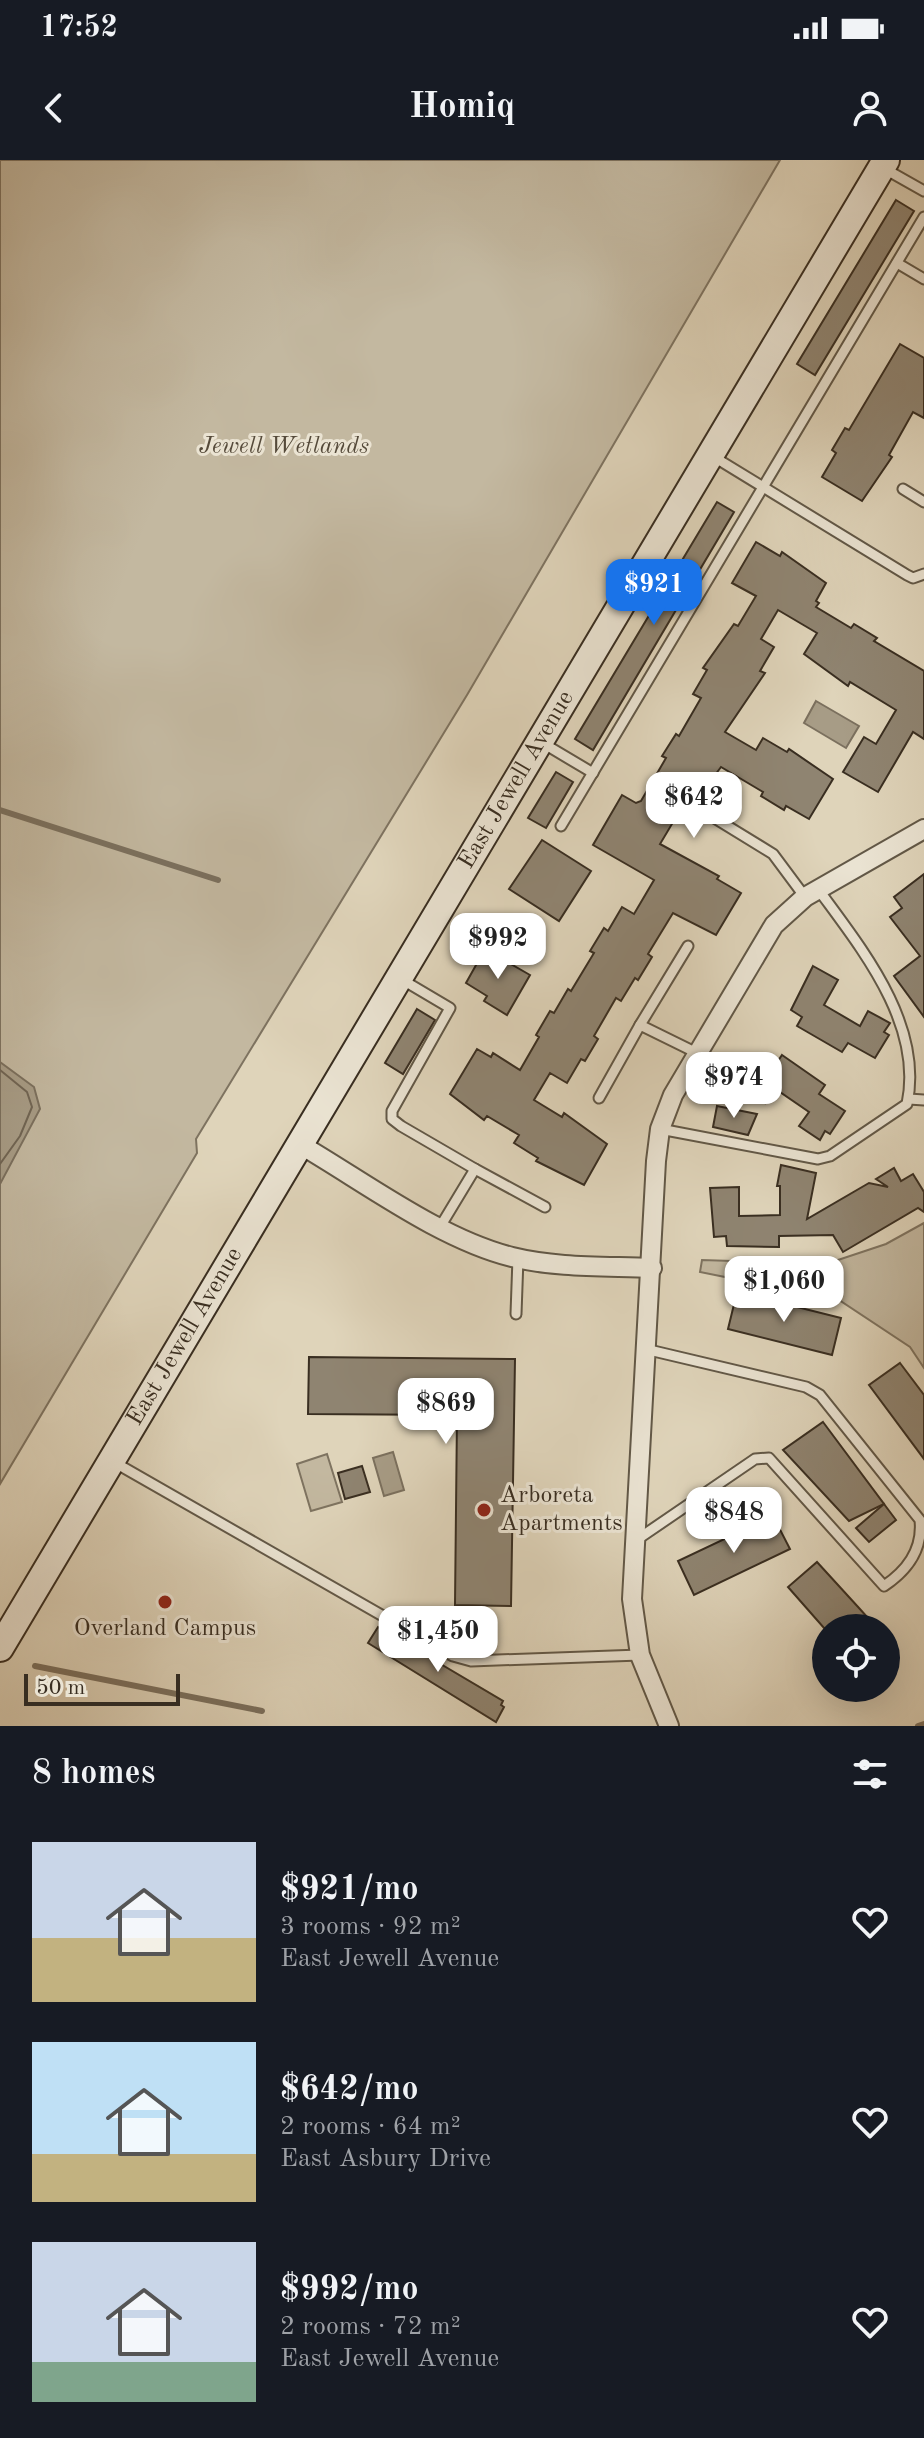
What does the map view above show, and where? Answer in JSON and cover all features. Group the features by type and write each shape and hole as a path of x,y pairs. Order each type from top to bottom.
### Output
{"street":[{"name":"East Jewell Avenue","path":"0,1648 884,164"},
{"path":"669,1726 640,1655 632,1599 660,1129 673,1095 770,931 812,893 924,829"},
{"path":"301,1145 440,1227 481,1246 518,1258 652,1268"}],"lane":[{"path":"884,164 924,191"},
{"path":"561,826 924,217"},
{"path":"897,263 924,279"},
{"path":"710,455 907,575 913,578 924,574"},
{"path":"903,489 924,502"},
{"path":"540,741 593,773"},
{"path":"660,1129 818,1159 830,1156 897,1114 909,1099 913,1082 913,1041 907,1016 812,893 773,854 716,819"},
{"path":"599,1098 688,946"},
{"path":"400,978 450,1008 397,1098 392,1119 545,1207"},
{"path":"640,1025 699,1054"},
{"path":"909,1099 924,1100"},
{"path":"440,1227 475,1169"},
{"path":"516,1314 518,1258"},
{"path":"634,1542 755,1459 769,1458 884,1586 908,1566 922,1534 920,1520 820,1395 806,1387 645,1349"},
{"path":"112,1461 453,1656 480,1661 640,1655"}],"green space":[{"name":"Jewell Wetlands","path":"0,160 780,160 467,695 196,1139 197,1153 0,1484"},
{"path":"924,1223 924,1368 910,1347 839,1300 700,1272 702,1260 826,1264 886,1244"},
{"path":"327,1454 342,1502 311,1511 297,1464"}],"water":[{"path":"816,701 859,726 846,748 804,723"},
{"path":"0,1062 34,1087 40,1109 0,1184"},
{"path":"393,1452 404,1490 384,1496 373,1458"}],"building":[{"path":"896,200 914,211 815,375 797,364"},
{"path":"900,344 924,358 924,418 913,412 889,455 892,457 862,501 822,477 836,453 832,450 845,428 849,430"},
{"path":"717,502 734,512 593,750 575,739"},
{"path":"756,542 780,556 782,552 826,583 816,607 851,628 854,624 877,638 874,641 924,671 924,739 913,732 878,792 843,772 864,737 876,744 896,710 850,682 848,686 804,654 817,633 778,610 761,639 774,647 760,671 765,673 725,732 756,750 763,738 787,752 789,749 833,779 809,819 786,806 784,810 761,796 763,792 721,767 692,806 685,802 660,844 719,876 717,879 741,893 716,935 673,913 648,954 652,957 638,980 635,978 621,1001 616,998 594,1036 598,1039 585,1061 581,1059 567,1083 550,1073 534,1100 562,1117 564,1113 607,1144 584,1185 536,1161 538,1158 514,1143 519,1135 487,1116 484,1120 450,1094 477,1049 491,1057 493,1053 520,1070 550,1011 554,1013 568,989 571,991 594,953 590,951 604,928 608,931 622,907 634,914 654,880 593,845 622,795 636,803 641,801 666,758 662,756 676,734 679,736 701,698 693,694 707,670 703,668 734,624 738,626 756,596 732,583"},
{"path":"556,772 573,782 546,828 528,818"},
{"path":"542,840 591,871 559,921 509,889"},
{"path":"924,874 924,1017 894,976 920,956 890,917 902,908 894,897"},
{"path":"485,949 530,975 507,1015 484,1001 487,996 466,983"},
{"path":"813,966 838,980 824,1005 860,1026 868,1011 890,1023 884,1032 889,1035 875,1058 848,1043 842,1052 797,1026 802,1017 791,1010"},
{"path":"417,1009 435,1020 403,1074 385,1063"},
{"path":"782,1055 825,1085 819,1094 845,1111 830,1134 825,1131 820,1140 799,1126 809,1112 774,1088 765,1103 744,1088 765,1057 776,1064"},
{"path":"717,1106 757,1114 748,1135 713,1127"},
{"path":"781,1165 816,1173 807,1219 869,1183 888,1187 876,1179 894,1168 901,1181 913,1174 924,1192 924,1212 918,1208 843,1252 833,1235 779,1236 779,1247 727,1246 726,1236 714,1237 710,1188 739,1187 739,1216 780,1215 780,1186 777,1186"},
{"path":"737,1292 841,1318 832,1355 728,1329"},
{"name":"Arboreta Apartments","path":"309,1357 515,1359 511,1606 455,1605 457,1415 308,1414"},
{"path":"900,1363 924,1395 924,1459 869,1385"},
{"path":"823,1422 884,1504 849,1521 783,1450"},
{"path":"362,1466 370,1492 345,1499 338,1473"},
{"path":"884,1504 896,1520 869,1542 856,1528"},
{"path":"773,1516 790,1549 694,1595 678,1561"},
{"path":"817,1562 864,1614 812,1614 788,1587"},
{"path":"378,1627 503,1701 501,1705 504,1707 496,1722 368,1643"}],"waterway":[{"path":"0,810 218,880"},
{"path":"35,1666 262,1711"},
{"path":"918,1726 924,1724"}],"place":[{"name":"Arboreta Apartments","path":"484,1510"},
{"name":"Overland Campus","path":"165,1602"}]}
